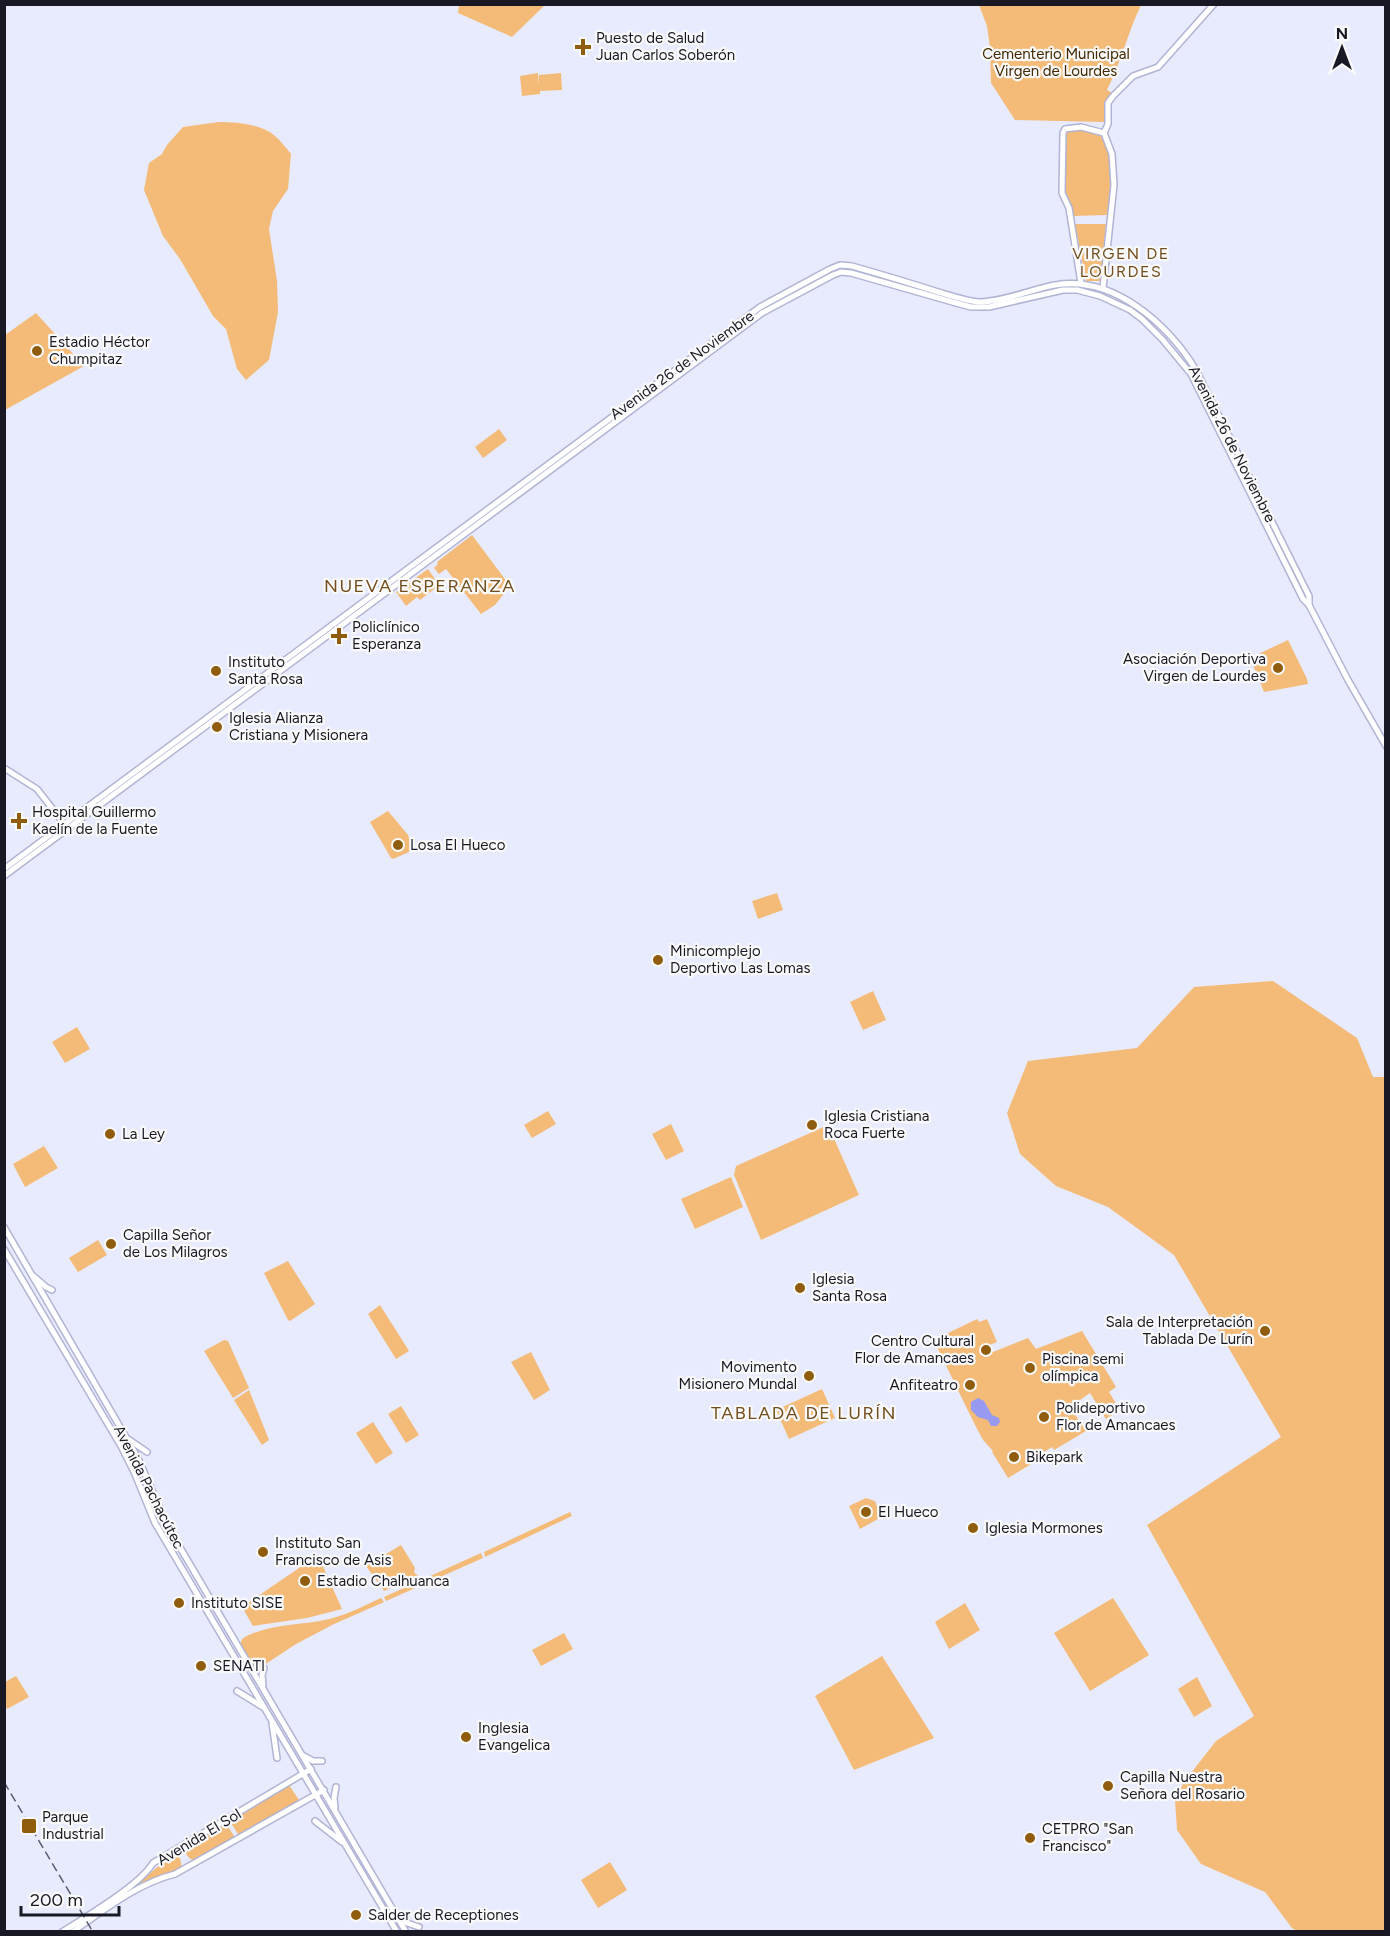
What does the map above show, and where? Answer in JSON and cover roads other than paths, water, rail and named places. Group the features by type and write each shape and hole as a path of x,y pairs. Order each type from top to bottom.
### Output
{"main road":[{"path":"1103,288 1114,185 1112,154 1104,133 1108,103 1132,76 1158,67 1214,4"},
{"path":"1081,283 1072,220 1062,193 1063,133 1065,129 1072,127 1104,133"},
{"name":"Avenida 26 de Noviembre","path":"4,869 66,826 678,372 764,305 834,267 852,267 978,308 1063,290 1077,290 1100,296 1130,310 1142,319 1185,366 1303,599 1309,605 1386,746"},
{"name":"Avenida 26 de Noviembre","path":"913,287 979,302 1052,286 1081,283 1103,288 1125,299 1145,313 1191,362 1309,596 1309,605"},
{"path":"1248,490 1254,487"},
{"path":"4,768 37,789 66,826"},
{"name":"Avenida 26 de Noviembre","path":"4,876 66,826"},
{"name":"Avenida Pachacútec","path":"4,1227 126,1437 148,1480 161,1515 406,1932"},
{"name":"Avenida Pachacútec","path":"5,1250 113,1433 135,1474 150,1513 189,1582 397,1932"},
{"path":"31,1275 52,1290"},
{"path":"65,1351 73,1347"},
{"path":"113,1433 119,1433 122,1430"},
{"path":"126,1437 147,1452"},
{"path":"189,1582 192,1577 197,1577"},
{"path":"264,1668 262,1675 267,1695"},
{"path":"237,1691 265,1708"},
{"path":"270,1716 277,1758"},
{"path":"300,1752 313,1761 322,1761"},
{"name":"Avenida El Sol","path":"62,1932 132,1884 147,1872 153,1863 311,1770"},
{"path":"336,1787 334,1798 336,1812"},
{"name":"Avenida El Sol","path":"72,1932 134,1890 175,1874 324,1791"},
{"path":"315,1821 346,1846"},
{"path":"400,1921 419,1927"}],"water":[{"path":"978,1398 984,1401 992,1415 999,1418 1000,1422 997,1426 991,1426 988,1420 978,1417 971,1410 971,1402"}],"railway":[{"path":"4,1782 93,1932"}],"place":[{"name":"Puesto de Salud Juan Carlos Soberón","path":"583,47"},
{"name":"Estadio Héctor Chumpitaz","path":"37,351"},
{"name":"Policlínico Esperanza","path":"339,636"},
{"name":"Asociación Deportiva Virgen de Lourdes","path":"1278,668"},
{"name":"Instituto Santa Rosa","path":"216,671"},
{"name":"Iglesia Alianza Cristiana y Misionera","path":"217,727"},
{"name":"Hospital Guillermo Kaelín de la Fuente","path":"19,821"},
{"name":"Losa El Hueco","path":"398,845"},
{"name":"Minicomplejo Deportivo Las Lomas","path":"658,960"},
{"name":"Iglesia Cristiana Roca Fuerte","path":"812,1125"},
{"name":"La Ley","path":"110,1134"},
{"name":"Capilla Señor de Los Milagros","path":"111,1244"},
{"name":"Iglesia Santa Rosa","path":"800,1288"},
{"name":"Sala de Interpretación Tablada De Lurín","path":"1265,1331"},
{"name":"Centro Cultural Flor de Amancaes","path":"986,1350"},
{"name":"Piscina semi olímpica","path":"1030,1368"},
{"name":"Movimento Misionero Mundal","path":"809,1376"},
{"name":"Anfiteatro","path":"970,1385"},
{"name":"Polideportivo Flor de Amancaes","path":"1044,1417"},
{"name":"Bikepark","path":"1014,1457"},
{"name":"El Hueco","path":"866,1512"},
{"name":"Iglesia Mormones","path":"973,1528"},
{"name":"Instituto San Francisco de Asis","path":"263,1552"},
{"name":"Estadio Chalhuanca","path":"305,1581"},
{"name":"Instituto SISE","path":"179,1603"},
{"name":"SENATI","path":"201,1666"},
{"name":"Inglesia Evangelica","path":"466,1737"},
{"name":"Capilla Nuestra Señora del Rosario","path":"1108,1786"},
{"name":"Parque Industrial","path":"29,1826"},
{"name":"CETPRO \"San Francisco\"","path":"1030,1838"},
{"name":"Salder de Receptiones","path":"356,1915"}],"district":[{"name":"VIRGEN DE LOURDES","path":"1121,262"},
{"name":"NUEVA ESPERANZA","path":"420,586"},
{"name":"TABLADA DE LURÍN","path":"804,1413"}],"park label":[{"name":"Cementerio Municipal Virgen de Lourdes","path":"1056,62"}]}
